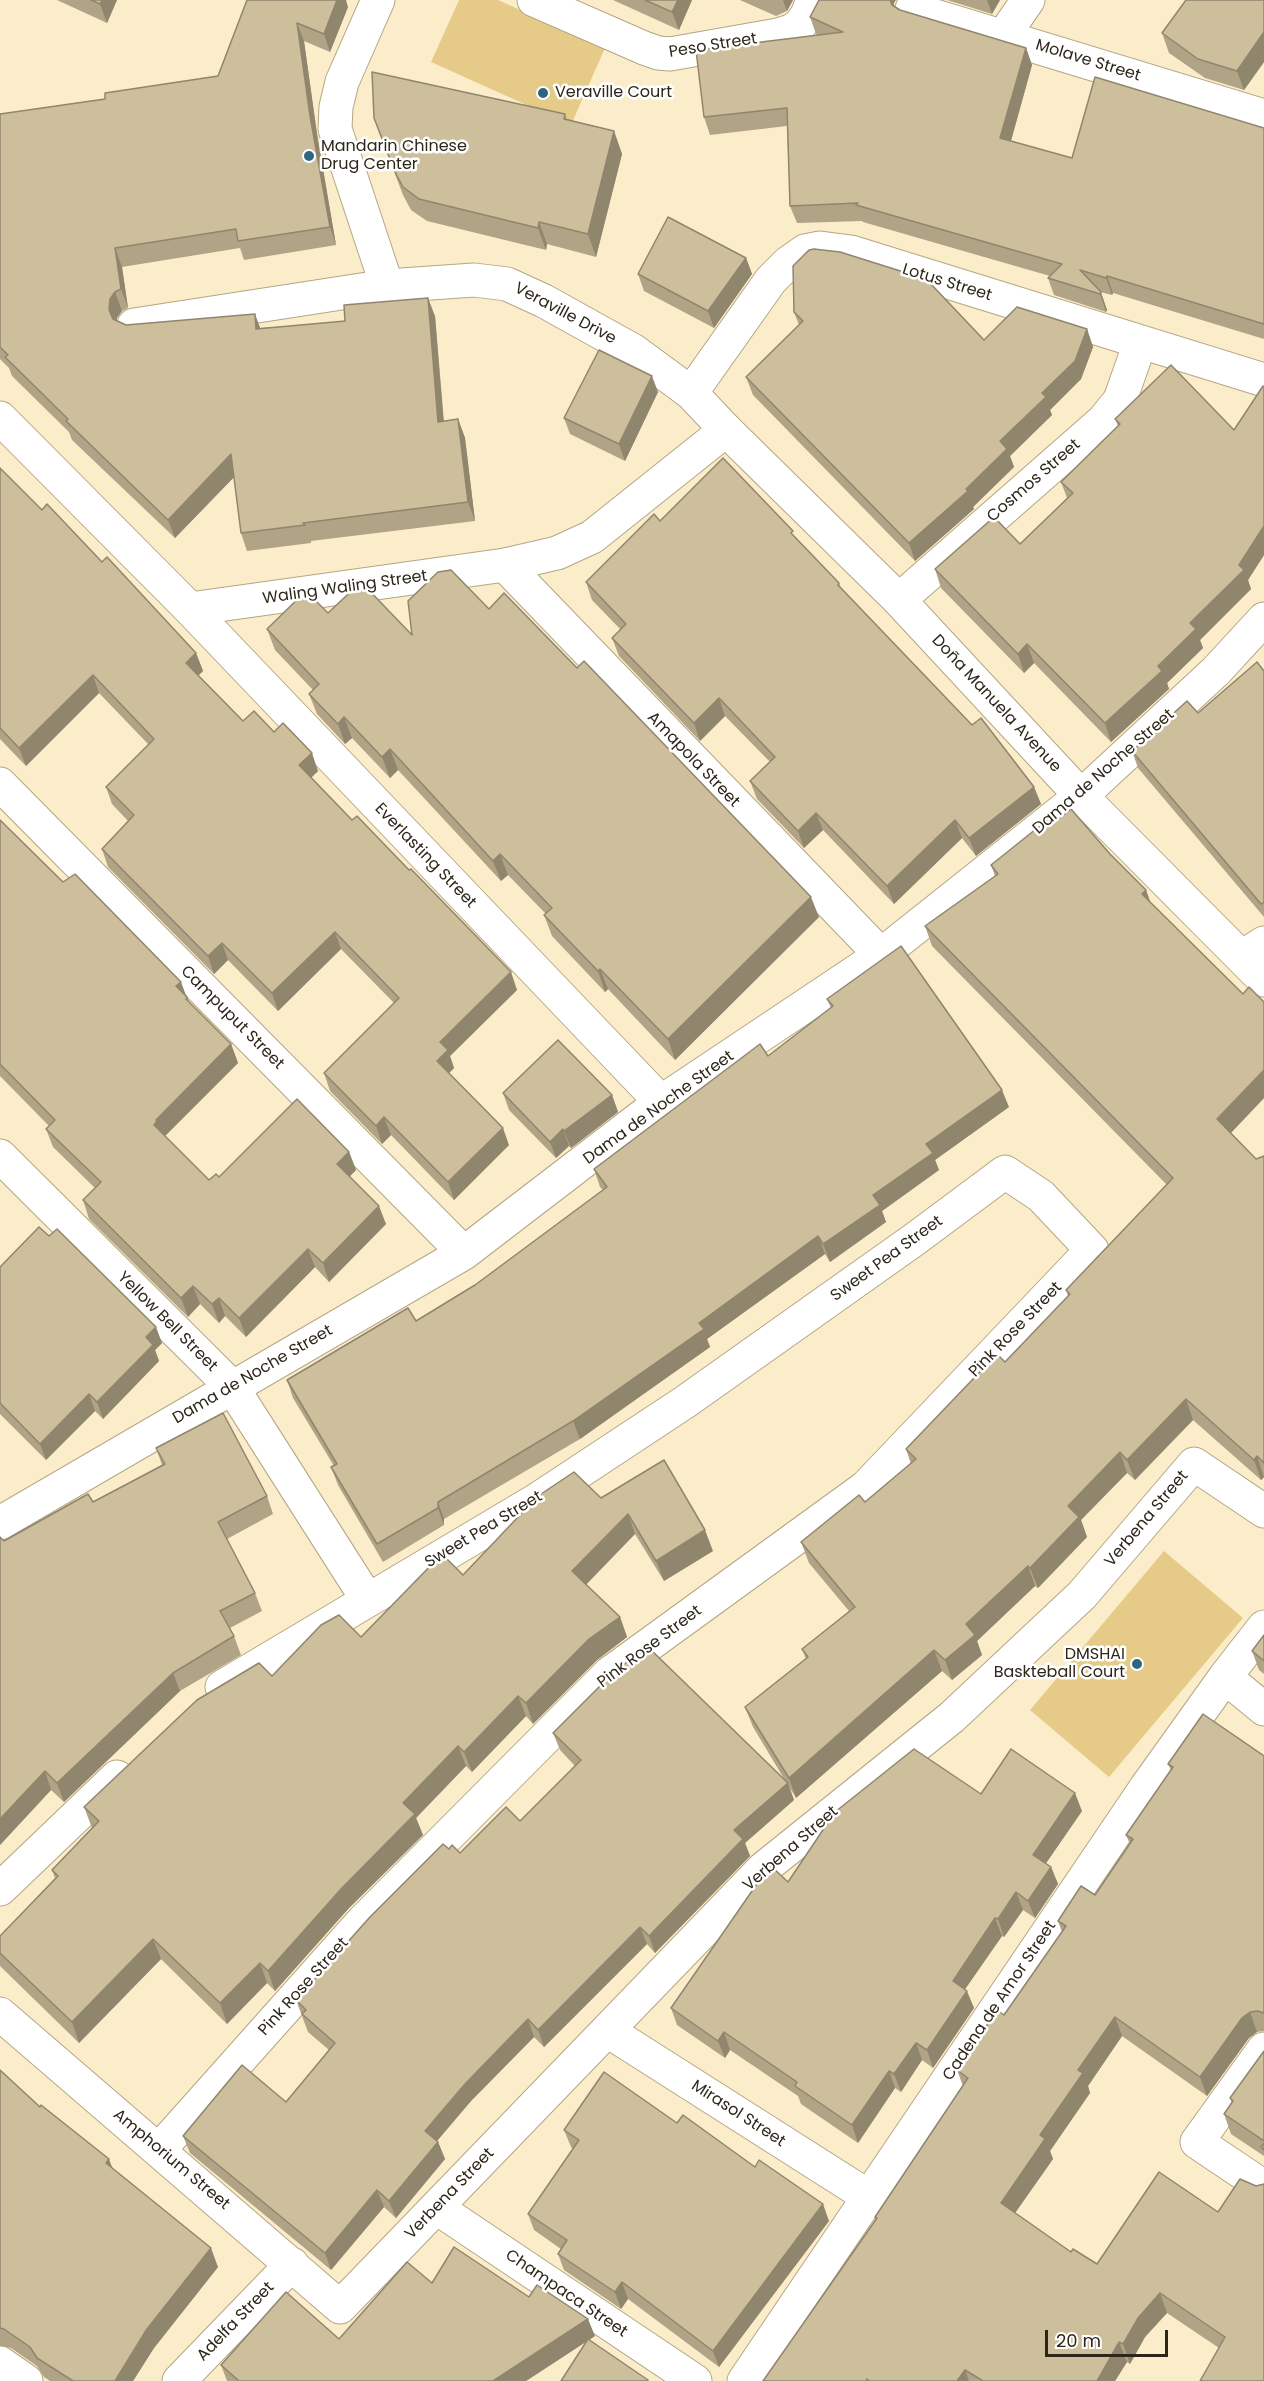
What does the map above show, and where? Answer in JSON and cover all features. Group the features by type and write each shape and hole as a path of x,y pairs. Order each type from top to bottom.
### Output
{"street":[{"path":"378,0 342,82 336,107 335,129 387,286"},
{"name":"Peso Street","path":"534,0 644,48 670,54 791,31 800,25 813,0"},
{"path":"1004,35 1028,0"},
{"name":"Molave Street","path":"912,9 1263,114"},
{"name":"Lotus Street","path":"691,393 771,280 788,263 805,251 820,248 850,252 1264,380"},
{"name":"Veraville Drive","path":"134,325 387,286 474,280 507,284 544,301 634,351 691,393 726,430"},
{"name":"Cosmos Street","path":"899,600 1103,422 1120,400 1140,343"},
{"path":"0,418 190,609"},
{"name":"Doña Manuela Avenue","path":"726,430 899,600 1081,796 1257,960"},
{"name":"Waling Waling Street","path":"190,609 505,565 556,553 592,537 726,430"},
{"name":"Amapola Street","path":"505,565 881,955"},
{"name":"Everlasting Street","path":"190,609 661,1102"},
{"name":"Dama de Noche Street","path":"0,1523 464,1252 661,1102 881,955 1081,796 1216,671 1264,619"},
{"name":"Campuput Street","path":"0,784 464,1252"},
{"name":"Yellow Bell Street","path":"0,1156 232,1387 367,1599"},
{"name":"Sweet Pea Street","path":"193,1705 367,1599 535,1501 685,1402 915,1239 1005,1172 1041,1196 1092,1250"},
{"name":"Pink Rose Street","path":"159,2150 363,1922 610,1673 866,1488 1092,1250"},
{"name":"Verbena Street","path":"340,2307 764,1868 952,1717 1082,1595 1194,1464 1264,1511"},
{"name":"Cadena de Amor Street","path":"744,2381 1147,1786 1264,1627"},
{"path":"1225,1677 1264,1709"},
{"path":"0,1888 134,1761"},
{"name":"Amphorium Street","path":"0,2014 340,2307"},
{"name":"Mirasol Street","path":"608,2031 869,2197"},
{"path":"1264,2049 1197,2142 1264,2187"},
{"name":"Champaca Street","path":"438,2208 695,2381"},
{"name":"Adelfa Street","path":"179,2381 292,2264"},
{"path":"0,2363 26,2381"}],"shaded area":[{"name":"Veraville Court","path":"459,0 498,0 605,48 571,125 431,62"},
{"name":"DMSHAI Baskteball Court","path":"1164,1551 1243,1618 1109,1777 1030,1710"}],"building":[{"path":"247,0 337,0 324,34 297,23 310,116 330,227 238,241 236,229 115,248 121,289 115,292 110,299 109,310 113,319 126,325 255,314 256,329 345,321 344,305 428,298 438,422 458,419 468,502 241,533 231,454 168,520 66,421 68,419 5,357 8,355 0,347 0,114 105,99 105,93 218,76"},
{"path":"645,0 678,0 672,12"},
{"path":"819,0 890,0 892,5 900,10 1026,48 1000,138 1072,158 1095,77 1264,128 1264,324 1107,276 1106,278 1080,270 1101,292 1100,294 1048,278 1062,264 856,205 858,203 790,206 787,108 704,117 696,50 843,32 810,17"},
{"path":"1186,0 1264,0 1264,32 1237,71 1198,59 1162,33"},
{"path":"372,72 565,114 564,119 614,131 588,234 539,222 538,228 419,199 403,187 374,118"},
{"path":"668,217 746,258 708,311 638,274"},
{"path":"809,250 840,252 929,280 984,340 1017,307 1087,329 1075,361 1042,393 1046,397 1000,441 1007,449 966,489 968,491 909,543 746,377 803,321 794,312 793,266"},
{"path":"599,350 652,376 619,444 564,418"},
{"path":"1171,365 1234,430 1264,387 1264,526 1239,565 1244,570 1190,623 1196,629 1158,666 1162,671 1105,723 1027,644 1018,654 935,569 994,517 1020,544 1073,493 1061,482 1120,424 1115,419"},
{"path":"723,458 793,531 791,533 839,583 838,585 972,725 981,718 1034,787 969,838 955,820 887,886 816,813 798,831 750,781 775,757 719,698 694,723 612,638 626,624 586,582 654,514 660,521"},
{"path":"0,468 42,510 47,504 102,562 107,557 196,653 186,663 243,721 254,711 274,732 283,723 312,753 299,765 352,820 357,816 511,972 440,1042 448,1050 437,1061 503,1128 448,1182 384,1117 376,1126 324,1073 399,998 335,932 272,993 222,943 208,956 102,849 134,815 106,787 154,739 93,675 19,748 0,728"},
{"path":"451,570 489,609 504,593 577,668 584,661 811,897 668,1039 544,915 552,908 500,854 493,861 390,749 382,757 344,717 338,724 309,694 319,684 267,629 306,591 328,613 361,582 412,635 408,601 438,572"},
{"path":"1257,662 1264,671 1264,902 1261,904 1132,751 1187,701 1198,713"},
{"path":"1071,809 1110,854 1146,890 1142,894 1243,994 1249,987 1264,1002 1264,1070 1217,1119 1256,1159 1264,1156 1264,1463 1257,1456 1254,1460 1186,1399 1127,1460 1120,1452 1068,1506 1079,1517 1030,1568 1028,1566 966,1624 975,1635 945,1660 934,1650 789,1778 745,1707 808,1657 802,1649 855,1607 801,1542 859,1495 865,1502 916,1459 906,1449 997,1354 1005,1362 1070,1294 1066,1290 1173,1178 925,926 998,874 991,865 1056,813 1060,818"},
{"path":"0,820 63,882 75,874 181,982 176,986 187,997 186,999 231,1044 156,1120 154,1125 209,1180 216,1174 219,1177 297,1099 349,1152 337,1164 379,1206 323,1263 308,1249 239,1318 219,1298 212,1304 193,1286 181,1298 83,1200 101,1182 46,1129 55,1120 0,1064"},
{"path":"901,946 1002,1090 926,1144 933,1153 873,1195 880,1205 823,1244 818,1236 699,1323 704,1329 573,1421 438,1502 438,1508 377,1544 331,1467 337,1464 287,1380 408,1308 416,1321 475,1285 607,1187 594,1169 760,1044 768,1056 833,1006 827,999"},
{"path":"558,1040 612,1095 564,1131 563,1129 550,1142 503,1093"},
{"path":"39,1227 49,1236 57,1229 156,1327 146,1337 153,1345 97,1402 89,1394 40,1444 0,1403 0,1267"},
{"path":"223,1413 267,1496 218,1522 255,1593 220,1611 234,1636 173,1673 57,1783 45,1771 0,1819 0,1537 4,1541 88,1494 93,1502 165,1464 156,1448"},
{"path":"664,1460 705,1530 656,1561 628,1514 572,1571 620,1617 589,1639 526,1703 518,1696 464,1752 458,1746 403,1803 415,1814 342,1888 268,1971 260,1963 220,2003 153,1939 72,2022 0,1953 0,1936 58,1876 52,1870 99,1821 84,1807 197,1700 259,1663 272,1676 321,1625 339,1615 361,1637 442,1554 463,1575 538,1496 574,1472 601,1498"},
{"path":"1264,1635 1264,1661 1252,1651"},
{"path":"648,1647 788,1783 734,1830 743,1839 649,1936 640,1927 538,2030 528,2019 465,2084 425,2131 438,2142 389,2201 377,2190 325,2253 183,2136 242,2065 286,2102 335,2043 302,2014 306,2010 296,2000 370,1917 443,1844 449,1849 452,1845 460,1853 506,1807 520,1821 581,1760 553,1733 616,1670"},
{"path":"1203,1714 1264,1756 1264,2013 1250,2012 1242,2018 1200,2077 1115,2017 1078,2070 1083,2073 1040,2135 1045,2139 1001,2203 1071,2252 1073,2249 1097,2264 1159,2172 1218,2212 1240,2179 1256,2186 1264,2184 1264,2381 1200,2381 1225,2337 1160,2293 1138,2318 1123,2344 1119,2342 1097,2381 983,2381 965,2370 957,2381 869,2381 867,2379 866,2381 763,2381 877,2218 875,2217 968,2078 957,2070 997,2010 1004,2015 1066,1926 1058,1921 1081,1886 1095,1895 1133,1839 1126,1835 1173,1767 1168,1764"},
{"path":"914,1749 981,1794 1011,1749 1075,1793 1033,1855 1051,1867 1028,1901 1016,1892 998,1919 995,1918 953,1981 967,1991 927,2050 916,2043 894,2074 889,2071 852,2125 795,2086 797,2082 724,2032 718,2041 671,2008 770,1865 788,1882 835,1812"},
{"path":"1264,2051 1264,2141 1224,2114 1233,2101 1230,2098"},
{"path":"0,2070 40,2107 41,2105 109,2159 106,2163 211,2248 147,2329 115,2381 73,2381 37,2358 30,2347 0,2328"},
{"path":"604,2072 677,2123 683,2115 755,2167 759,2160 823,2204 713,2351 622,2282 615,2292 558,2254 567,2240 528,2214 579,2140 564,2130"},
{"path":"454,2247 529,2297 537,2285 588,2319 493,2381 239,2381 221,2365 286,2292 339,2339 407,2262 432,2283"},
{"path":"588,2339 648,2380 561,2381"}],"place":[{"name":"Veraville Court","path":"543,93"},
{"name":"Mandarin Chinese Drug Center","path":"309,156"},
{"name":"DMSHAI Baskteball Court","path":"1137,1664"}]}
